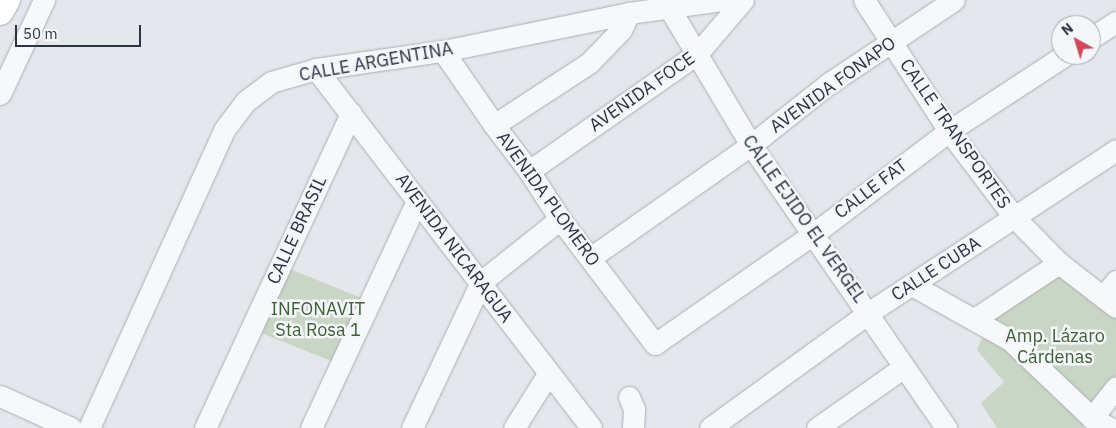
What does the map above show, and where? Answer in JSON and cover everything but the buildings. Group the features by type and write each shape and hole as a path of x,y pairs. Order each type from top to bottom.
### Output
{"main road":[{"path":"0,12 7,0"}],"street":[{"path":"0,94 44,0"},
{"name":"CALLE ARGENTINA","path":"89,428 224,130 246,101 271,82 316,69 443,51 629,13 668,6 722,0"},
{"name":"AVENIDA FOCE","path":"529,170 697,54 743,0"},
{"name":"CALLE TRANSPORTES","path":"864,0 949,131 1014,217 1059,263 1112,295"},
{"name":"AVENIDA FONAPO","path":"590,258 751,145 828,84 954,0"},
{"name":"CALLE EJIDO EL VERGEL","path":"668,6 751,145 946,428"},
{"path":"494,125 590,63 622,30 629,13"},
{"path":"1101,32 1115,24"},
{"name":"AVENIDA PLOMERO","path":"443,51 494,125 529,170 560,219 655,344"},
{"name":"CALLE FAT","path":"655,344 812,235 949,131 1051,64"},
{"name":"AVENIDA NICARAGUA","path":"316,69 591,428"},
{"name":"CALLE BRASIL","path":"204,428 351,113"},
{"name":"CALLE CUBA","path":"710,428 868,313 1116,150"},
{"path":"311,428 417,201"},
{"path":"412,428 481,282 560,219"},
{"path":"976,318 1059,263"},
{"path":"912,284 976,318 1010,340 1101,423 1116,387"},
{"path":"817,428 904,367"},
{"path":"514,428 548,374"},
{"path":"0,396 71,428"},
{"path":"629,396 634,409 633,428"}],"green space":[{"name":"INFONAVIT Sta Rosa 1","path":"280,265 369,301 343,366 254,330"},
{"name":"Amp. Lázaro Cárdenas","path":"1060,270 1116,314 1116,379 1085,420 1083,428 997,428 981,403 1004,382 977,350 991,316"}]}
